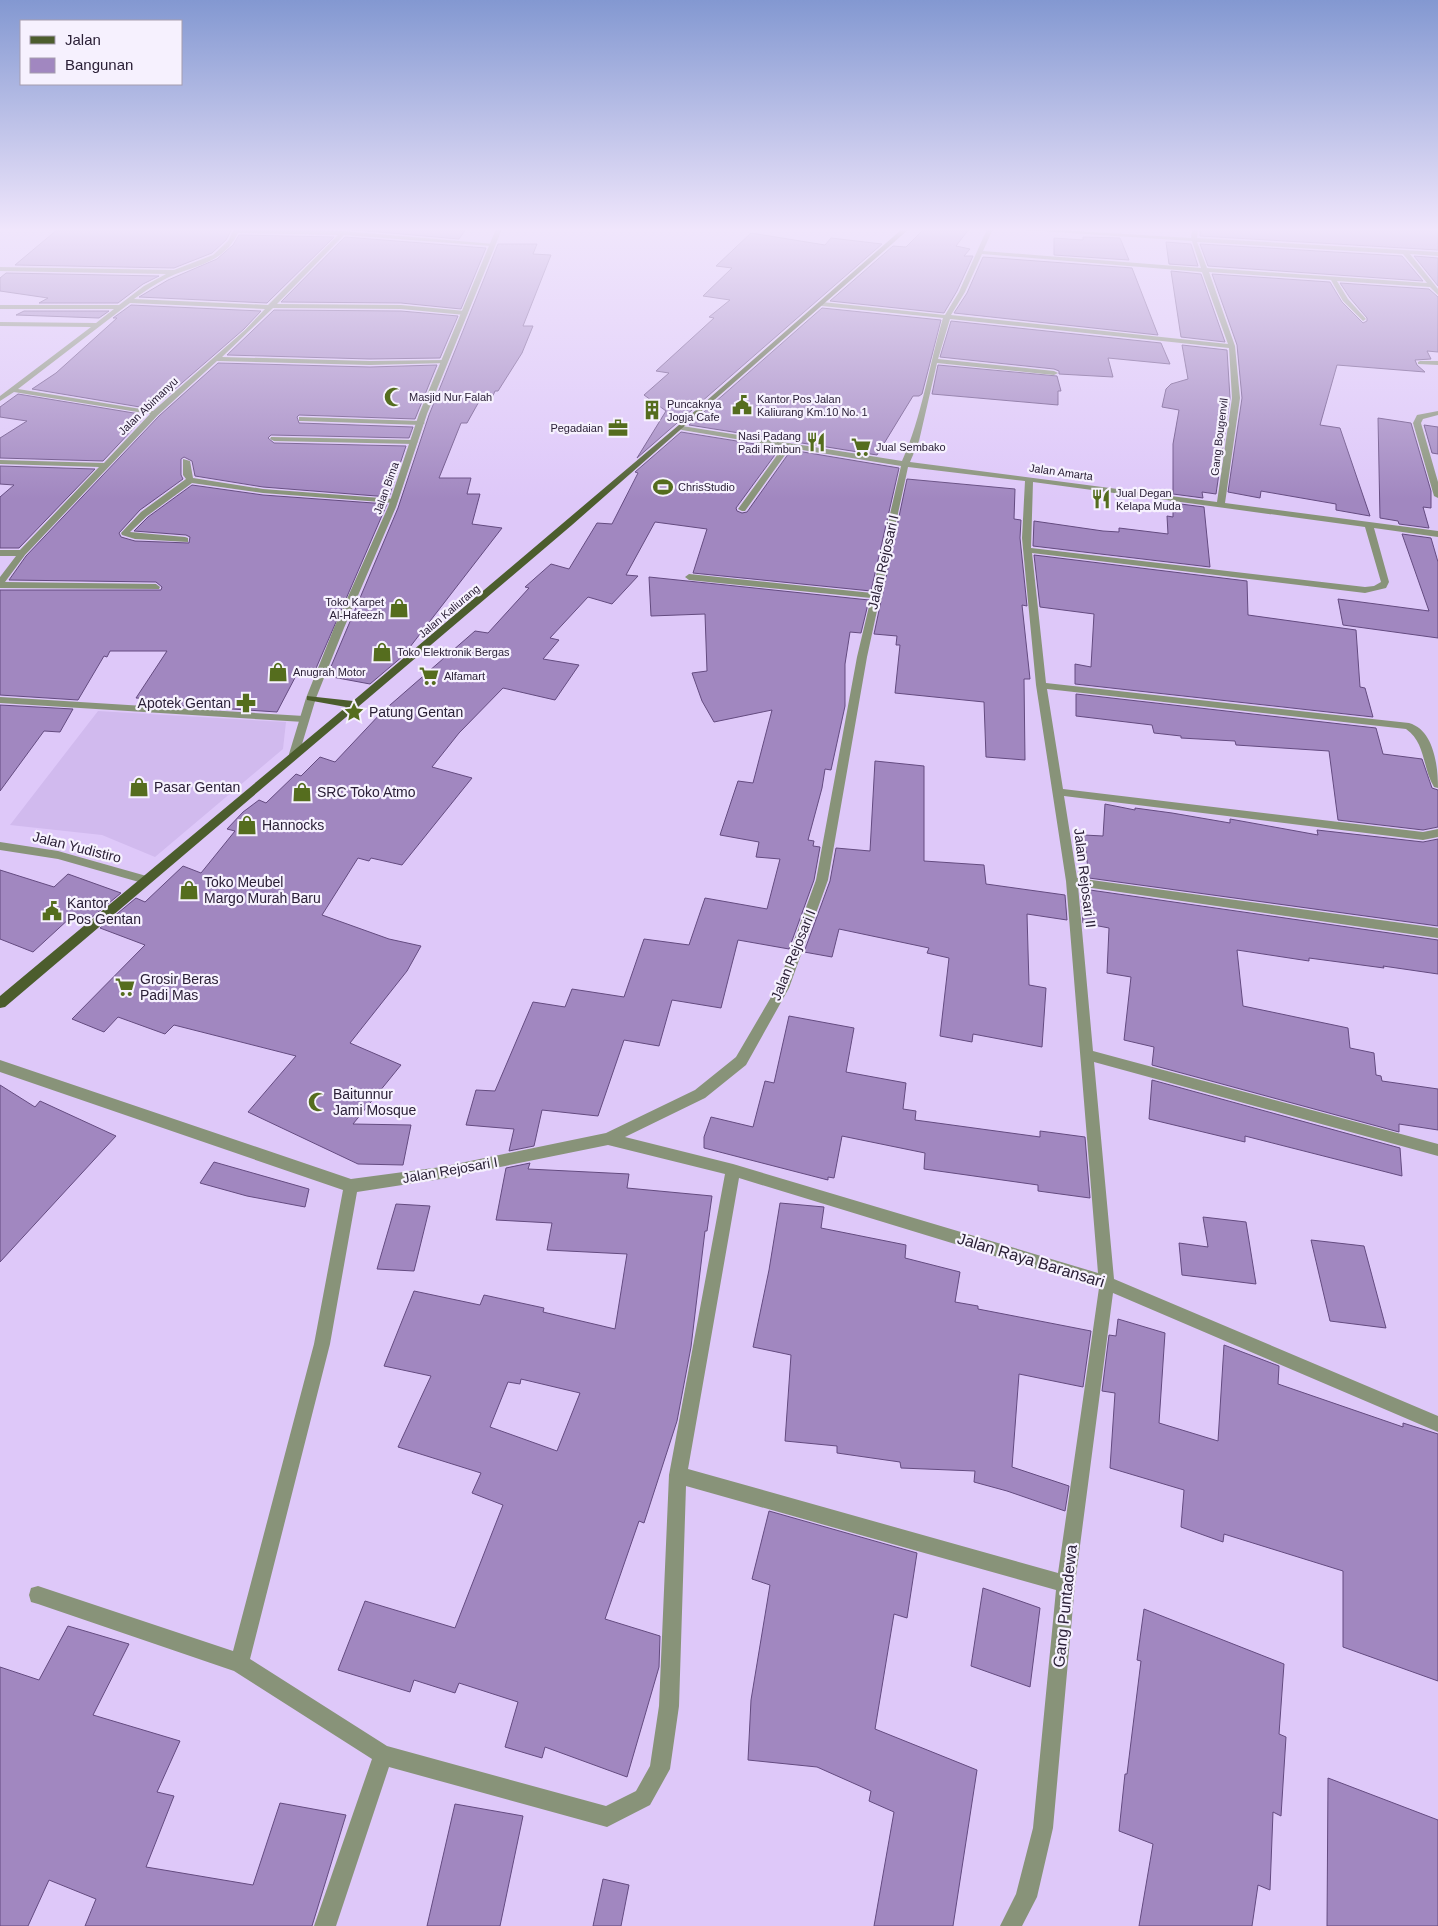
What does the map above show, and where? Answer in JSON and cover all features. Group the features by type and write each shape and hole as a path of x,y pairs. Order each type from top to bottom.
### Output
{"main road":[{"name":"Jalan Kaliurang","path":"0,1003 682,428 805,319"},
{"path":"311,698 355,705"}],"street":[{"path":"0,399 105,319"},
{"name":"Jalan Abimanyu","path":"0,584 22,553 155,413 259,319"},
{"name":"Jalan Bima","path":"294,754 311,698 338,628 394,501 420,423 463,319"},
{"name":"Jalan Rejosari I","path":"0,1066 351,1186 440,1173 608,1139 700,1094 741,1061 783,988 822,880 862,657 875,596 905,464 914,441 946,319"},
{"path":"967,319 1232,346"},
{"name":"Gang Bougenvil","path":"1221,504 1236,398 1232,346 1222,319"},
{"path":"0,324 97,325"},
{"path":"214,358 370,363 445,362"},
{"path":"934,361 1054,373"},
{"path":"1420,363 1438,363"},
{"path":"12,390 155,413"},
{"path":"1438,413 1420,417 1417,423 1438,496"},
{"path":"302,419 420,423"},
{"name":"Jalan Amarta","path":"682,428 905,464 1438,534"},
{"path":"274,439 414,442"},
{"path":"742,509 788,445"},
{"path":"186,461 187,475 190,480"},
{"path":"0,462 105,465"},
{"name":"Jalan Rejosari II","path":"1029,479 1026,538 1041,686 1072,881 1106,1283"},
{"path":"184,540 125,533 127,528 140,517 190,480 263,491 394,501"},
{"path":"1028,550 1365,590 1376,589 1383,586 1385,582 1369,524"},
{"path":"0,553 22,553"},
{"path":"689,577 875,596"},
{"path":"0,584 156,586"},
{"path":"1041,686 1409,726 1419,731 1424,738 1438,786"},
{"path":"0,700 304,719"},
{"path":"1058,792 1423,836 1438,834"},
{"name":"Jalan Yudistiro","path":"0,846 58,855 146,880"},
{"path":"1072,881 1438,933"},
{"path":"1088,1055 1438,1150"},
{"name":"Jalan Raya Baransari","path":"608,1139 733,1170 1106,1283 1438,1424"},
{"path":"38,1595 239,1663 383,1755 607,1817 643,1798 660,1769 669,1706 678,1476 733,1170"},
{"path":"239,1663 322,1344 351,1186"},
{"name":"Gang Puntadewa","path":"1011,1926 1026,1897 1043,1828 1066,1584 1106,1283"},
{"path":"678,1476 1066,1584"},
{"path":"325,1926 383,1755"}],"shaded area":[{"name":"Pasar Gentan","path":"98,711 286,722 283,749 155,857 102,835 10,825"}],"building":[{"path":"116,319 254,319 152,409 32,389 56,373"},
{"path":"265,319 457,319 440,358 370,359 227,355"},
{"path":"468,319 526,319 523,326 533,326 522,353 498,391 495,391 492,398 481,398 467,423 461,423 439,478 471,478 467,494 480,494 472,524 502,528 403,656 370,684 327,676 398,508 429,415"},
{"path":"713,319 796,319 637,458 666,411 644,395 669,373 656,371"},
{"path":"810,319 941,320 922,394 913,396 877,455 689,425"},
{"path":"1009,319 1152,319 1158,335"},
{"path":"1178,319 1217,319 1225,342 1181,337"},
{"path":"1228,319 1359,319 1363,323 1367,319 1438,319 1438,352 1427,351 1431,359 1415,360 1417,365 1425,372 1337,365 1320,425 1340,428 1370,516 1336,510 1336,504 1261,491 1260,498 1228,492 1242,398 1237,345"},
{"path":"951,321 1161,343 1170,364 1108,358 1113,377 1059,374 1059,371 1054,369 940,357"},
{"path":"1182,345 1227,350 1230,398 1216,494 1202,492 1203,498 1173,494 1173,444 1179,410 1162,407 1166,389 1171,384 1188,379"},
{"path":"218,363 370,367 437,365 415,419 299,415 297,417 299,423 413,427 409,438 271,435 268,438 274,443 406,446 389,497 263,487 195,476 192,461 184,457 181,459 181,475 183,479 140,510 119,533 121,537 135,541 189,543 190,537 186,535 134,531 148,517 192,485 263,495 387,504 314,673 299,670 277,712 171,705 174,700 136,698 167,651 110,651 107,657 104,656 78,700 0,695 0,590 161,590 162,587 156,582 9,580 26,556 159,416"},
{"path":"938,365 1057,376 1061,391 1058,391 1058,405 932,394"},
{"path":"18,394 146,415 103,461 0,458 0,438 27,421 0,417 0,407"},
{"path":"1378,418 1411,423 1431,491 1431,508 1423,507 1429,528 1399,524 1398,521 1380,518"},
{"path":"1424,425 1438,427 1438,454 1432,453"},
{"path":"681,432 780,448 736,508 737,511 742,513 747,512 791,450 899,468 871,591 693,573 707,529 655,522 626,575 638,576 612,604 588,597 550,638 559,640 543,659 579,665 555,700 503,688 459,733 432,767 472,778 402,865 371,858 369,861 358,858 322,915 389,939 421,946 407,971 350,1043 401,1065 353,1124 411,1125 403,1165 358,1164 248,1112 296,1056 174,1025 165,1034 118,1017 104,1032 72,1019 145,945 100,928 136,898 145,902 183,866 201,873 235,831 227,829 243,812 259,800 266,803 296,774 301,776 320,757 335,762 382,712 475,631 488,633 529,588 525,587 551,564 569,569 597,523 612,524 638,473 635,472"},
{"path":"0,466 95,469 19,548 0,548 0,497 14,485 0,484"},
{"path":"907,479 1015,489 1014,519 1021,520 1020,538 1027,606 1022,605 1030,679 1024,679 1025,760 986,757 984,702 895,693 900,645 896,645 897,636 874,634"},
{"path":"1173,503 1204,507 1210,567 1033,546 1034,521 1103,531 1119,532 1119,528 1168,534 1167,516 1173,517"},
{"path":"1402,534 1431,538 1438,562 1438,638 1343,625 1338,599 1429,611"},
{"path":"1034,555 1247,581 1248,615 1356,630 1360,687 1365,688 1373,717 1075,684 1075,664 1091,667 1094,614 1040,607"},
{"path":"649,577 869,600 861,633 850,632 845,664 845,706 831,770 825,769 822,788 808,840 814,841 813,846 820,847 814,880 789,949 738,940 721,1008 672,1000 659,1046 624,1040 598,1116 542,1110 534,1146 509,1151 514,1129 466,1125 476,1090 495,1091 533,1002 565,1007 572,989 624,997 644,939 689,945 705,898 767,909 780,859 756,857 759,842 720,835 738,781 753,783 772,710 714,722 702,701 692,673 707,671 705,614 651,616"},
{"path":"1076,694 1376,728 1383,754 1422,759 1432,788 1438,790 1438,827 1423,830 1338,820 1329,751 1236,745 1235,741 1181,738 1181,736 1154,733 1152,725 1076,716"},
{"path":"0,705 73,709 60,732 44,731 0,791"},
{"path":"875,761 924,766 924,861 984,865 986,884 1065,895 1067,920 1027,914 1029,985 1046,988 1042,1047 973,1034 972,1042 940,1036 949,958 927,953 929,948 839,929 832,957 804,952 830,881 836,848 870,851"},
{"path":"1105,804 1230,823 1230,819 1318,835 1317,830 1423,842 1438,839 1438,926 1089,878 1084,835 1103,836"},
{"path":"0,870 54,887 68,874 121,893 85,923 71,917 33,952 0,939"},
{"path":"1090,890 1438,940 1438,974 1309,958 1309,961 1237,950 1243,1006 1348,1028 1350,1048 1374,1053 1376,1075 1381,1076 1382,1081 1438,1089 1438,1130 1399,1124 1399,1132 1152,1065 1154,1047 1124,1040 1131,977 1107,973 1109,928 1083,923 1081,897 1091,899"},
{"path":"789,1016 854,1028 846,1072 906,1083 903,1109 916,1111 915,1120 1040,1137 1040,1131 1085,1137 1090,1198 1038,1191 1038,1185 924,1169 925,1153 842,1136 834,1178 828,1177 828,1180 704,1148 704,1137 711,1117 753,1127 765,1081 774,1083"},
{"path":"1152,1080 1400,1148 1402,1176 1245,1136 1245,1142 1149,1119"},
{"path":"0,1085 35,1107 40,1101 116,1136 0,1262"},
{"path":"214,1162 309,1189 305,1207 247,1196 200,1183"},
{"path":"530,1163 528,1169 629,1174 627,1188 712,1196 707,1231 705,1231 691,1347 677,1421 644,1523 639,1521 605,1619 660,1636 659,1667 627,1777 545,1747 542,1758 505,1747 518,1702 459,1683 455,1693 414,1680 410,1692 338,1670 365,1601 455,1628 503,1505 472,1493 481,1473 398,1447 431,1376 384,1366 414,1291 480,1305 484,1295 544,1308 543,1312 615,1329 627,1254 547,1250 552,1223 496,1220 506,1168","holes":["521,1379 580,1393 557,1451 490,1427 508,1382 520,1384"]},
{"path":"780,1203 824,1207 821,1228 906,1245 905,1258 960,1272 955,1302 978,1306 978,1309 1091,1331 1083,1387 1019,1374 1012,1467 1069,1486 1065,1511 974,1482 975,1471 901,1468 900,1462 837,1453 837,1446 785,1441 791,1355 753,1347 769,1270"},
{"path":"396,1204 430,1206 414,1271 377,1269"},
{"path":"1203,1217 1246,1222 1256,1284 1182,1275 1179,1243 1208,1247"},
{"path":"1311,1240 1364,1246 1386,1328 1330,1321"},
{"path":"1118,1319 1165,1333 1159,1423 1218,1441 1224,1345 1279,1366 1278,1384 1403,1427 1403,1423 1438,1434 1438,1681 1343,1647 1343,1571 1224,1534 1223,1542 1181,1527 1184,1490 1110,1468 1115,1393 1102,1391 1109,1335 1116,1336"},
{"path":"769,1511 917,1553 907,1618 894,1614 875,1729 977,1770 953,1926 874,1926 894,1812 869,1801 871,1791 817,1767 748,1760 751,1700 770,1585 752,1579"},
{"path":"983,1588 1040,1608 1030,1687 971,1666"},
{"path":"1144,1609 1284,1664 1279,1734 1286,1737 1281,1816 1273,1812 1270,1890 1258,1885 1252,1926 1139,1926 1153,1844 1119,1831 1141,1661 1137,1660"},
{"path":"68,1626 129,1644 93,1715 180,1741 157,1792 174,1796 146,1867 253,1885 280,1803 346,1815 312,1926 85,1926 96,1899 49,1880 28,1926 0,1926 0,1667 39,1680"},
{"path":"1328,1778 1438,1820 1438,1926 1327,1926"},
{"path":"455,1804 523,1816 500,1926 427,1926"},
{"path":"603,1879 629,1885 621,1926 593,1926"}],"place":[{"name":"Masjid Nur Falah","path":"394,397"},
{"name":"Kantor Pos Jalan Kaliurang Km.10 No. 1","path":"742,405"},
{"name":"Puncaknya Jogja Cafe","path":"652,410"},
{"name":"Pegadaian","path":"618,428"},
{"name":"Nasi Padang Padi Rimbun","path":"816,442"},
{"name":"Jual Sembako","path":"861,447"},
{"name":"ChrisStudio","path":"663,487"},
{"name":"Jual Degan Kelapa Muda","path":"1101,499"},
{"name":"Toko Karpet Al-Hafeezh","path":"399,608"},
{"name":"Toko Elektronik Bergas","path":"382,652"},
{"name":"Anugrah Motor","path":"278,672"},
{"name":"Alfamart","path":"429,676"},
{"name":"Apotek Gentan","path":"246,703"},
{"name":"Patung Gentan","path":"354,712"},
{"name":"Pasar Gentan","path":"139,787"},
{"name":"SRC Toko Atmo","path":"302,792"},
{"name":"Hannocks","path":"247,825"},
{"name":"Toko Meubel Margo Murah Baru","path":"189,890"},
{"name":"Kantor Pos Gentan","path":"52,911"},
{"name":"Grosir Beras Padi Mas","path":"125,987"},
{"name":"Baitunnur Jami Mosque","path":"318,1102"}]}
